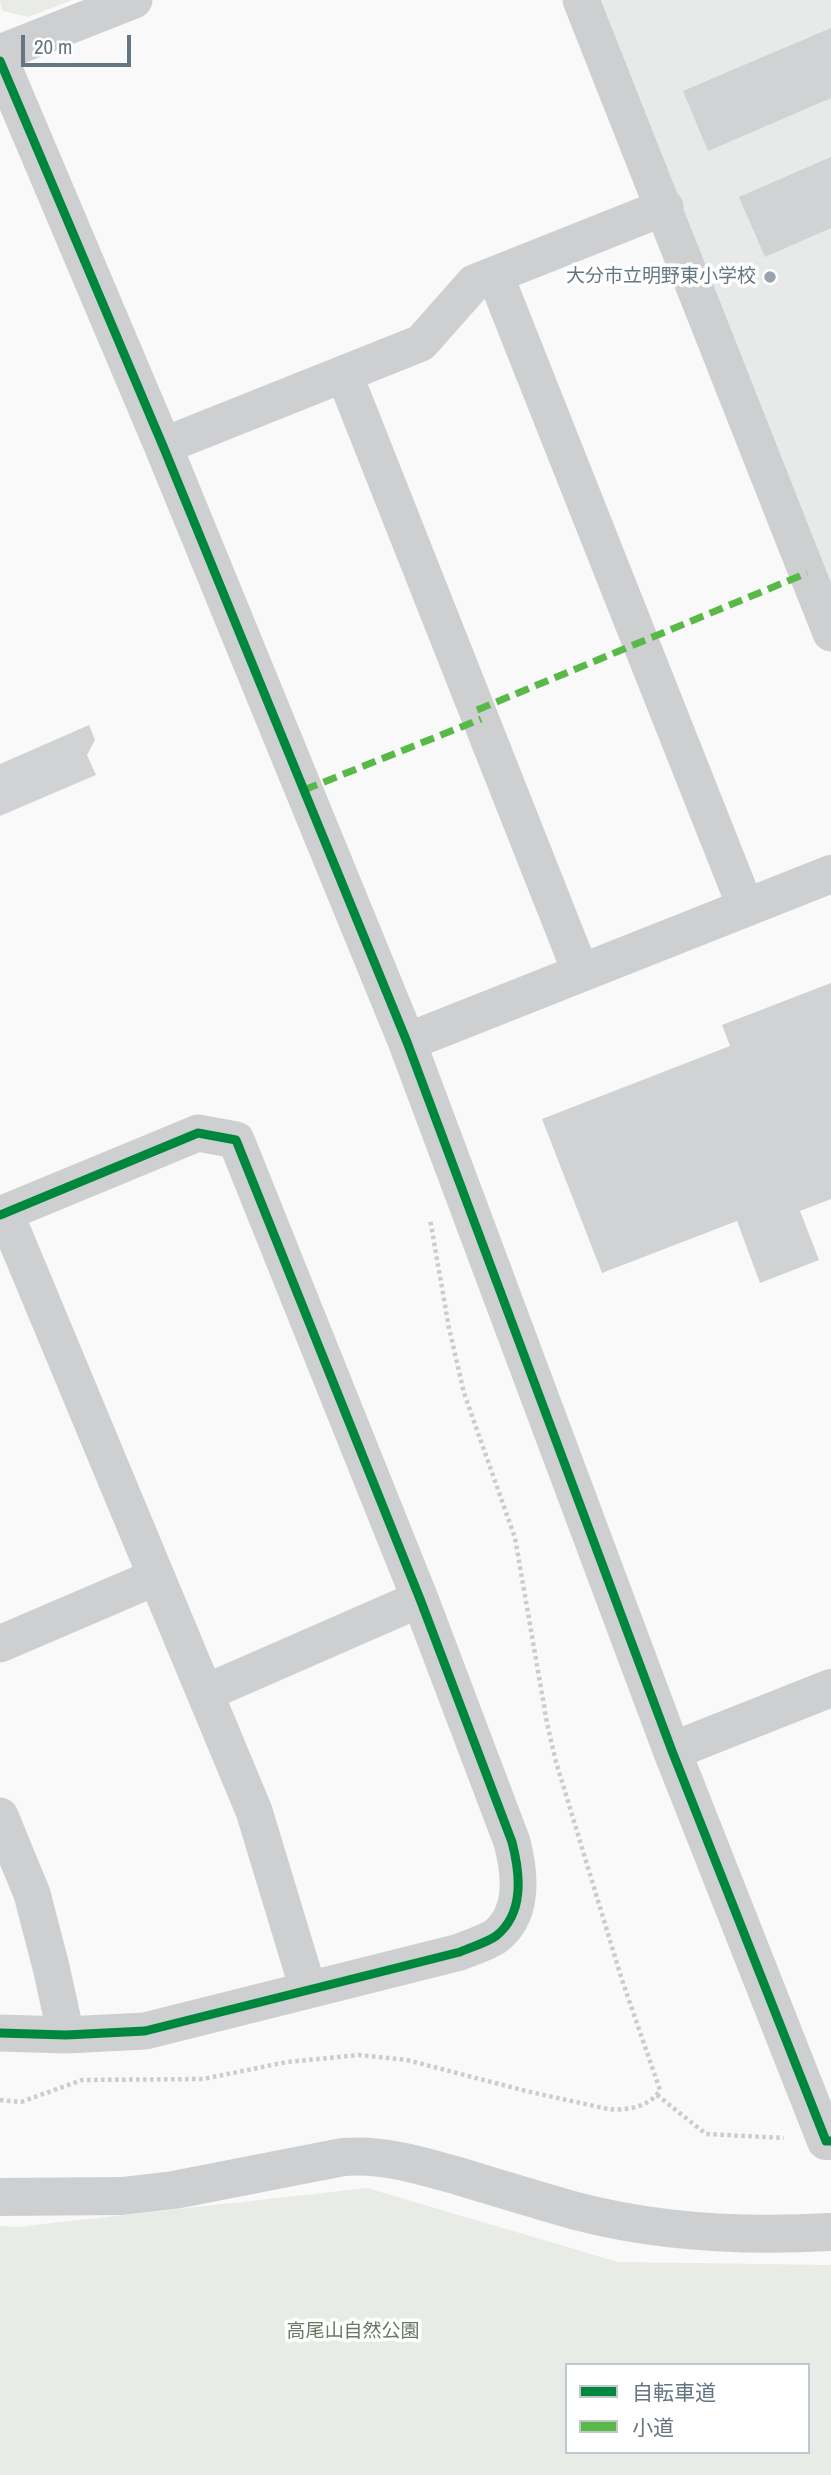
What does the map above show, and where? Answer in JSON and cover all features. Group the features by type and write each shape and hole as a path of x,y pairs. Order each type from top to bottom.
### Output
{"street":[{"path":"0,53 134,0"},
{"path":"581,0 831,633"},
{"path":"0,61 163,446 407,1042 671,1751 829,2141"},
{"path":"163,446 421,343 474,283 665,207"},
{"path":"495,275 746,908"},
{"path":"344,374 582,973"},
{"path":"407,1042 831,874"},
{"path":"0,2033 66,2035 145,2031 469,1948 495,1936 508,1923 516,1904 518,1865 512,1842 420,1599 236,1140 198,1133 3,1214 254,1811 308,1989"},
{"path":"0,1644 156,1577"},
{"path":"205,1693 420,1599"},
{"path":"671,1751 831,1688"},
{"path":"0,1816 32,1894 66,2035"},
{"path":"0,2197 122,2196 174,2190 365,2155 408,2162 577,2211 630,2222 745,2235 831,2232"}],"path":[{"path":"0,2100 21,2102 82,2080 203,2079 287,2062 359,2055 407,2060 608,2109 633,2108 657,2095 660,2090 660,2083 622,1980 556,1762 515,1538 464,1393 449,1328 430,1218"},
{"path":"657,2095 706,2134 829,2141"}],"shaded area":[{"name":"大分市立明野東小学校","path":"601,0 831,0 831,587 818,554"}],"green space":[{"path":"0,0 72,0 28,17 2,11"},
{"name":"高尾山自然公園","path":"367,2188 618,2262 831,2265 831,2475 0,2475 0,2226 16,2227"}],"building":[{"path":"831,28 831,98 708,151 683,91"},
{"path":"831,157 831,228 765,257 739,197"},
{"path":"89,725 95,740 87,755 96,775 0,816 0,764"},
{"path":"831,983 831,1199 800,1211 819,1260 760,1283 737,1221 602,1273 542,1119 730,1046 722,1025"}],"marked path":[{"path":"477,710 807,573"},
{"path":"304,790 481,719"}],"cycle path":[{"path":"0,61 163,446 407,1042 672,1751 826,2141 831,2141"},
{"path":"0,1215 198,1133 236,1140 420,1599 512,1842 518,1879 516,1904 505,1927 496,1936 460,1952 145,2031 66,2035 0,2033"}],"place":[{"name":"大分市立明野東小学校","path":"770,277"}]}
